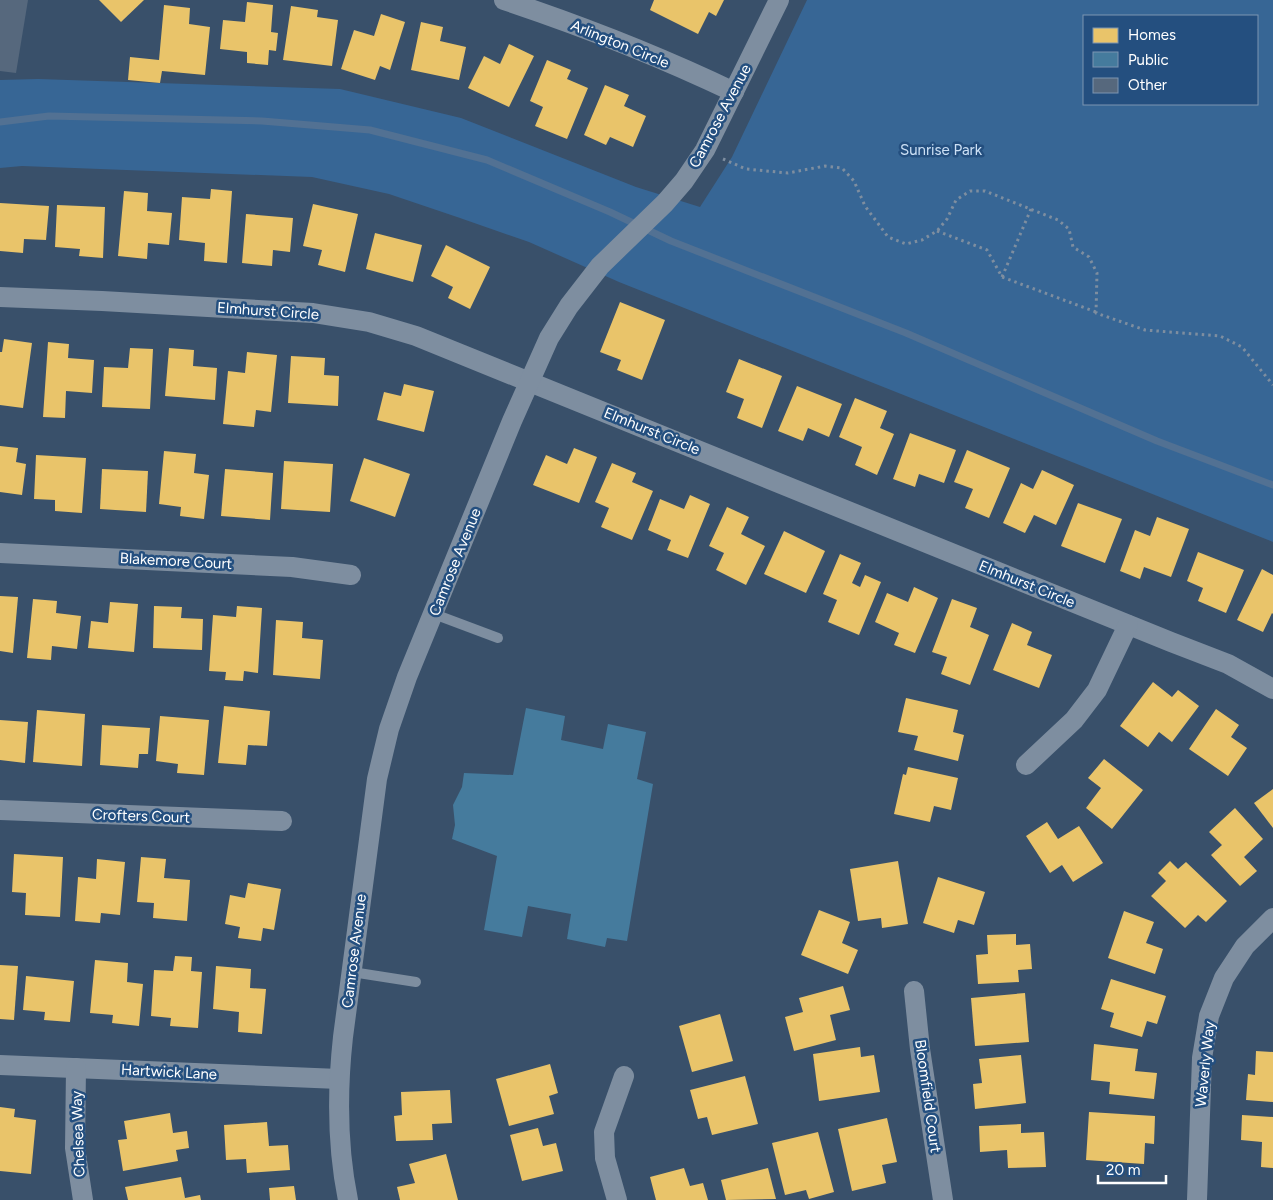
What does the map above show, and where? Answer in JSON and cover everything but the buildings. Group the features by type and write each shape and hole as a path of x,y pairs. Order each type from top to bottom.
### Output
{"street":[{"name":"Arlington Circle","path":"504,0 548,15 649,55 734,92"},
{"name":"Camrose Avenue","path":"348,1200 339,1124 339,1079 377,779 389,729 407,677 548,338 569,306 600,266 665,203 684,181 705,150 779,0"},
{"name":"Elmhurst Circle","path":"0,297 314,313 370,322 416,336 1228,664 1273,690"},
{"name":"Blakemore Court","path":"0,553 292,567 351,575"},
{"path":"1026,765 1074,720 1097,690 1128,625"},
{"name":"Crofters Court","path":"0,810 282,821"},
{"name":"Waverly Way","path":"1197,1200 1202,1058 1209,1016 1224,978 1245,946 1273,918"},
{"name":"Bloomfield Court","path":"914,991 920,1049 943,1200"},
{"name":"Hartwick Lane","path":"0,1065 339,1079"},
{"name":"Chelsea Way","path":"76,1068 75,1148 83,1200"},
{"path":"617,1200 605,1158 604,1132 624,1076"}],"lane":[{"path":"434,614 498,638"},
{"path":"352,972 416,982"}],"path":[{"path":"705,150 746,169 788,172 825,166 842,168 854,181 865,206 888,237 906,244 922,240 937,231 947,219 956,200 970,192 985,191 1058,220 1069,229 1073,247 1089,257 1097,273 1096,312"},
{"path":"1002,276 1031,209"},
{"path":"937,231 986,250 1002,276 1096,312 1145,330 1220,336 1242,347 1273,385"}],"green space":[{"name":"Sunrise Park","path":"807,0 1273,0 1273,542 619,282 529,242 389,194 312,177 22,166 0,168 0,80 38,79 340,89 461,118 636,187 700,207 732,157"}],"waterway":[{"path":"0,122 49,116 262,121 370,130 487,160 610,212 671,241 906,333 1157,441 1273,485"}]}
